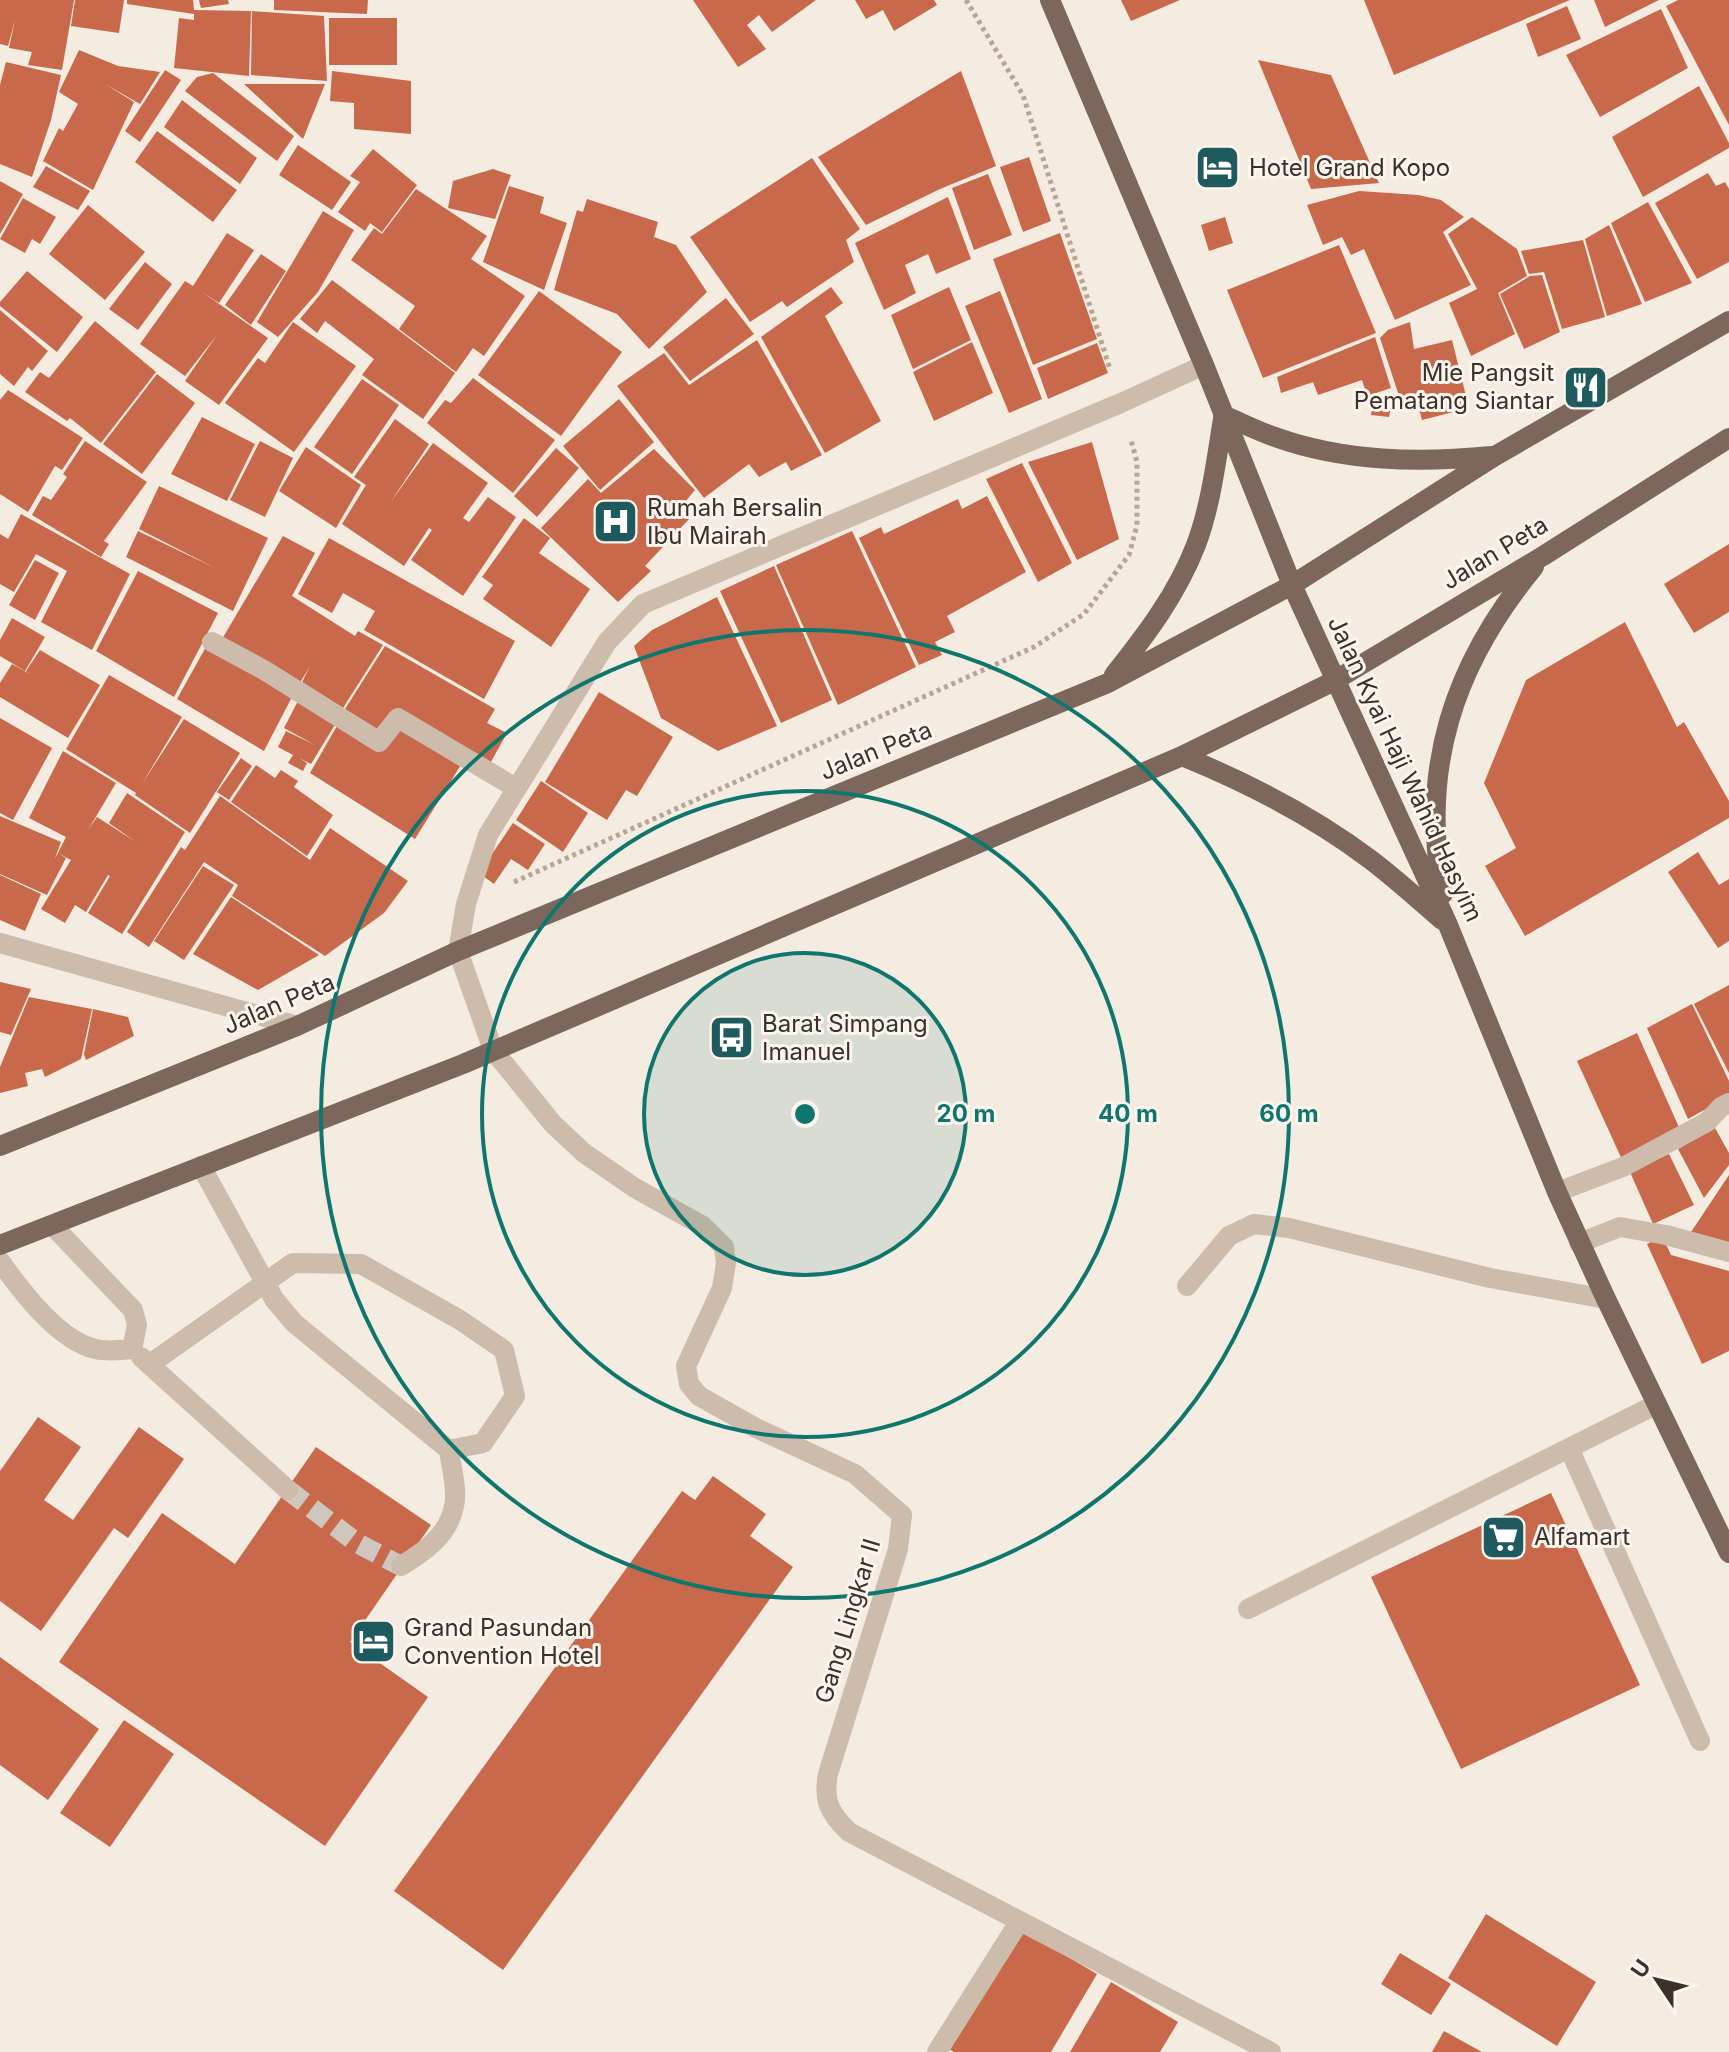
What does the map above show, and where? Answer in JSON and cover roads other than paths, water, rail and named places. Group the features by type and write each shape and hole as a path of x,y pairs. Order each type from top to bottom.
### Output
{"main road":[{"name":"Jalan Kyai Haji Wahid Hasyim","path":"1050,0 1204,365 1292,585 1448,925 1579,1243 1729,1553"},
{"name":"Jalan Peta","path":"0,1146 297,1026 458,951 1108,683 1292,585 1495,456 1729,321"},
{"path":"1108,683 1158,619 1196,546 1213,484 1223,415 1276,437 1332,453 1385,460 1440,461 1495,456"},
{"name":"Jalan Peta","path":"0,1245 493,1050 1182,756 1334,681 1543,556 1729,438"},
{"path":"1448,925 1435,855 1437,783 1451,712 1473,656 1504,603 1543,556"},
{"path":"1182,756 1286,804 1370,859 1448,925"}],"street":[{"path":"458,951 466,904 488,835 607,642 643,604 1121,403 1204,365"},
{"path":"212,642 264,670 379,742 398,718 516,788"},
{"path":"0,943 297,1026"},
{"name":"Gang Lingkar II","path":"458,951 493,1050 553,1124 584,1153 635,1188 703,1226 724,1247 726,1263 722,1288 686,1366 689,1384 699,1396 756,1428 855,1474 902,1515 898,1549 828,1774 826,1804 835,1819 849,1832 1267,2051"},
{"path":"1557,1192 1623,1167 1707,1122 1729,1103"},
{"path":"201,1166 274,1299 294,1323 449,1450 455,1506 444,1531 428,1549 401,1566"},
{"path":"1187,1286 1229,1236 1254,1224 1289,1228 1490,1278 1606,1299"},
{"path":"53,1226 133,1310 137,1325 132,1349"},
{"path":"1579,1243 1620,1227 1666,1235 1729,1252"},
{"path":"0,1261 34,1305 72,1339 91,1348 108,1351 132,1349 288,1490"},
{"path":"150,1364 293,1263 361,1264 460,1320 504,1350 515,1396 483,1443 449,1450"},
{"path":"1248,1609 1657,1404"},
{"path":"1569,1448 1700,1741"},
{"path":"937,2052 1019,1922"}],"tunnel":[{"path":"288,1490 357,1543 401,1566"}],"place":[{"name":"Hotel Grand Kopo","path":"1218,168"},
{"name":"Mie Pangsit Pematang Siantar","path":"1585,387"},
{"name":"Rumah Bersalin Ibu Mairah","path":"616,522"},
{"name":"Barat Simpang Imanuel","path":"731,1038"},
{"name":"Alfamart","path":"1503,1537"},
{"name":"Grand Pasundan Convention Hotel","path":"373,1642"}]}
